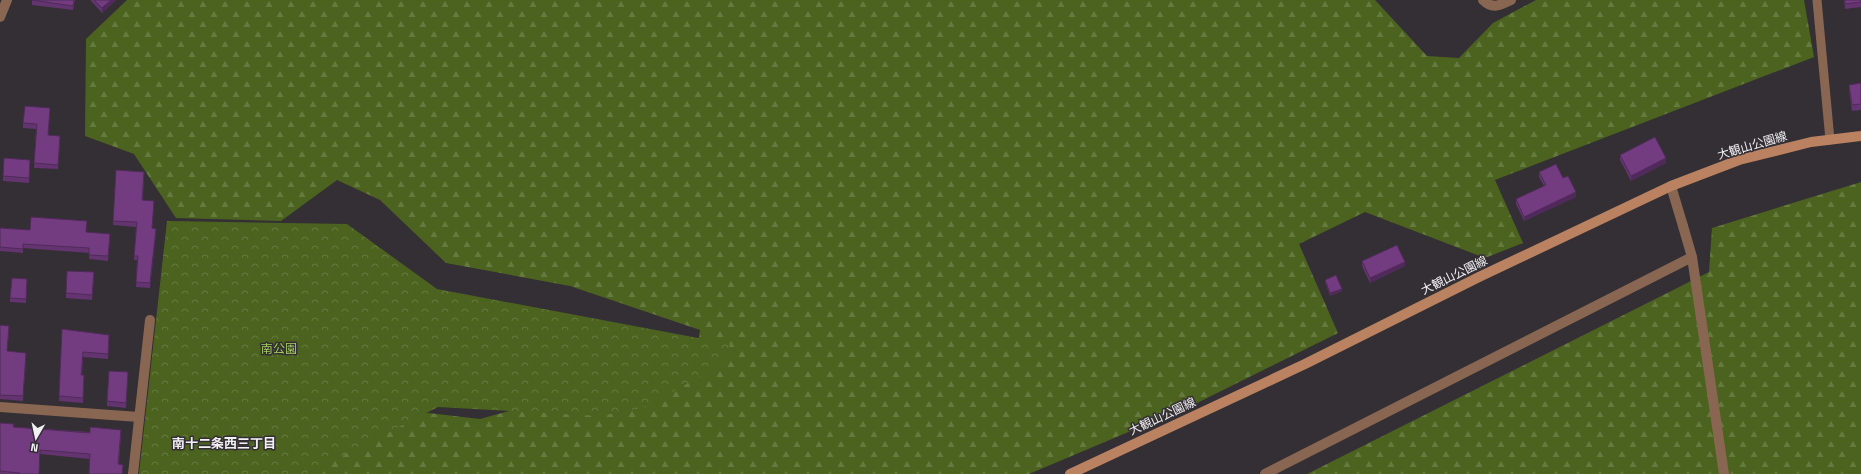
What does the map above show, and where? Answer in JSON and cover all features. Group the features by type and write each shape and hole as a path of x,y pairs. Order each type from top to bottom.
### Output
{"main road":[{"name":"大観山公園線","path":"1070,474 1305,364 1479,277 1671,186 1739,160 1811,142 1861,136"}],"street":[{"path":"0,17 7,0"},
{"path":"1484,0 1488,5 1497,7 1511,0"},
{"path":"1671,186 1692,257 1724,474"},
{"path":"1267,474 1692,257"},
{"path":"132,474 150,320"},
{"path":"0,408 139,417"}],"lane":[{"path":"1816,0 1830,140"}],"green space":[{"path":"127,0 1375,0 1427,56 1459,58 1493,23 1536,0 1804,0 1814,57 1495,180 1523,243 1485,258 1365,212 1299,244 1338,333 1197,403 1029,474 306,474 420,412 480,419 552,399 695,378 700,330 570,286 446,263 380,200 337,180 281,221 176,218 134,154 85,136 86,39"},
{"path":"1861,182 1861,474 1307,474 1709,272 1712,228"},
{"name":"南公園","path":"167,221 347,224 437,289 730,344 722,365 642,408 600,416 438,407 306,474 139,474"}],"building":[{"path":"32,0 74,0 73,6"},
{"path":"94,0 111,0 102,8"},
{"path":"1845,0 1861,0 1861,2 1845,4"},
{"path":"1861,83 1861,104 1852,105 1849,85"},
{"path":"25,106 50,108 48,135 60,136 58,165 34,163 37,124 23,123"},
{"path":"1655,137 1666,158 1631,176 1620,155"},
{"path":"4,158 30,160 29,178 3,176"},
{"path":"1556,164 1563,178 1568,176 1576,192 1524,217 1516,199 1546,185 1539,172"},
{"path":"116,170 144,172 142,200 154,201 152,228 156,229 150,283 136,282 138,256 134,256 137,222 113,221"},
{"path":"31,217 87,221 86,232 110,234 108,256 89,255 89,248 23,244 23,249 0,247 0,228 30,230"},
{"path":"1397,245 1405,262 1370,278 1362,261"},
{"path":"67,271 94,272 92,295 66,293"},
{"path":"1336,275 1342,289 1330,293 1325,280"},
{"path":"12,278 27,279 26,299 10,298"},
{"path":"0,325 9,326 7,351 26,353 23,396 0,395"},
{"path":"62,329 109,335 108,354 83,352 81,375 84,375 83,398 59,396"},
{"path":"109,371 128,372 126,403 107,401"},
{"path":"0,423 14,424 13,427 90,433 90,427 121,430 118,464 123,465 122,474 89,474 90,454 40,450 39,474 20,474 0,471"}],"district":[{"name":"南十二条西三丁目","path":"224,443"}]}
